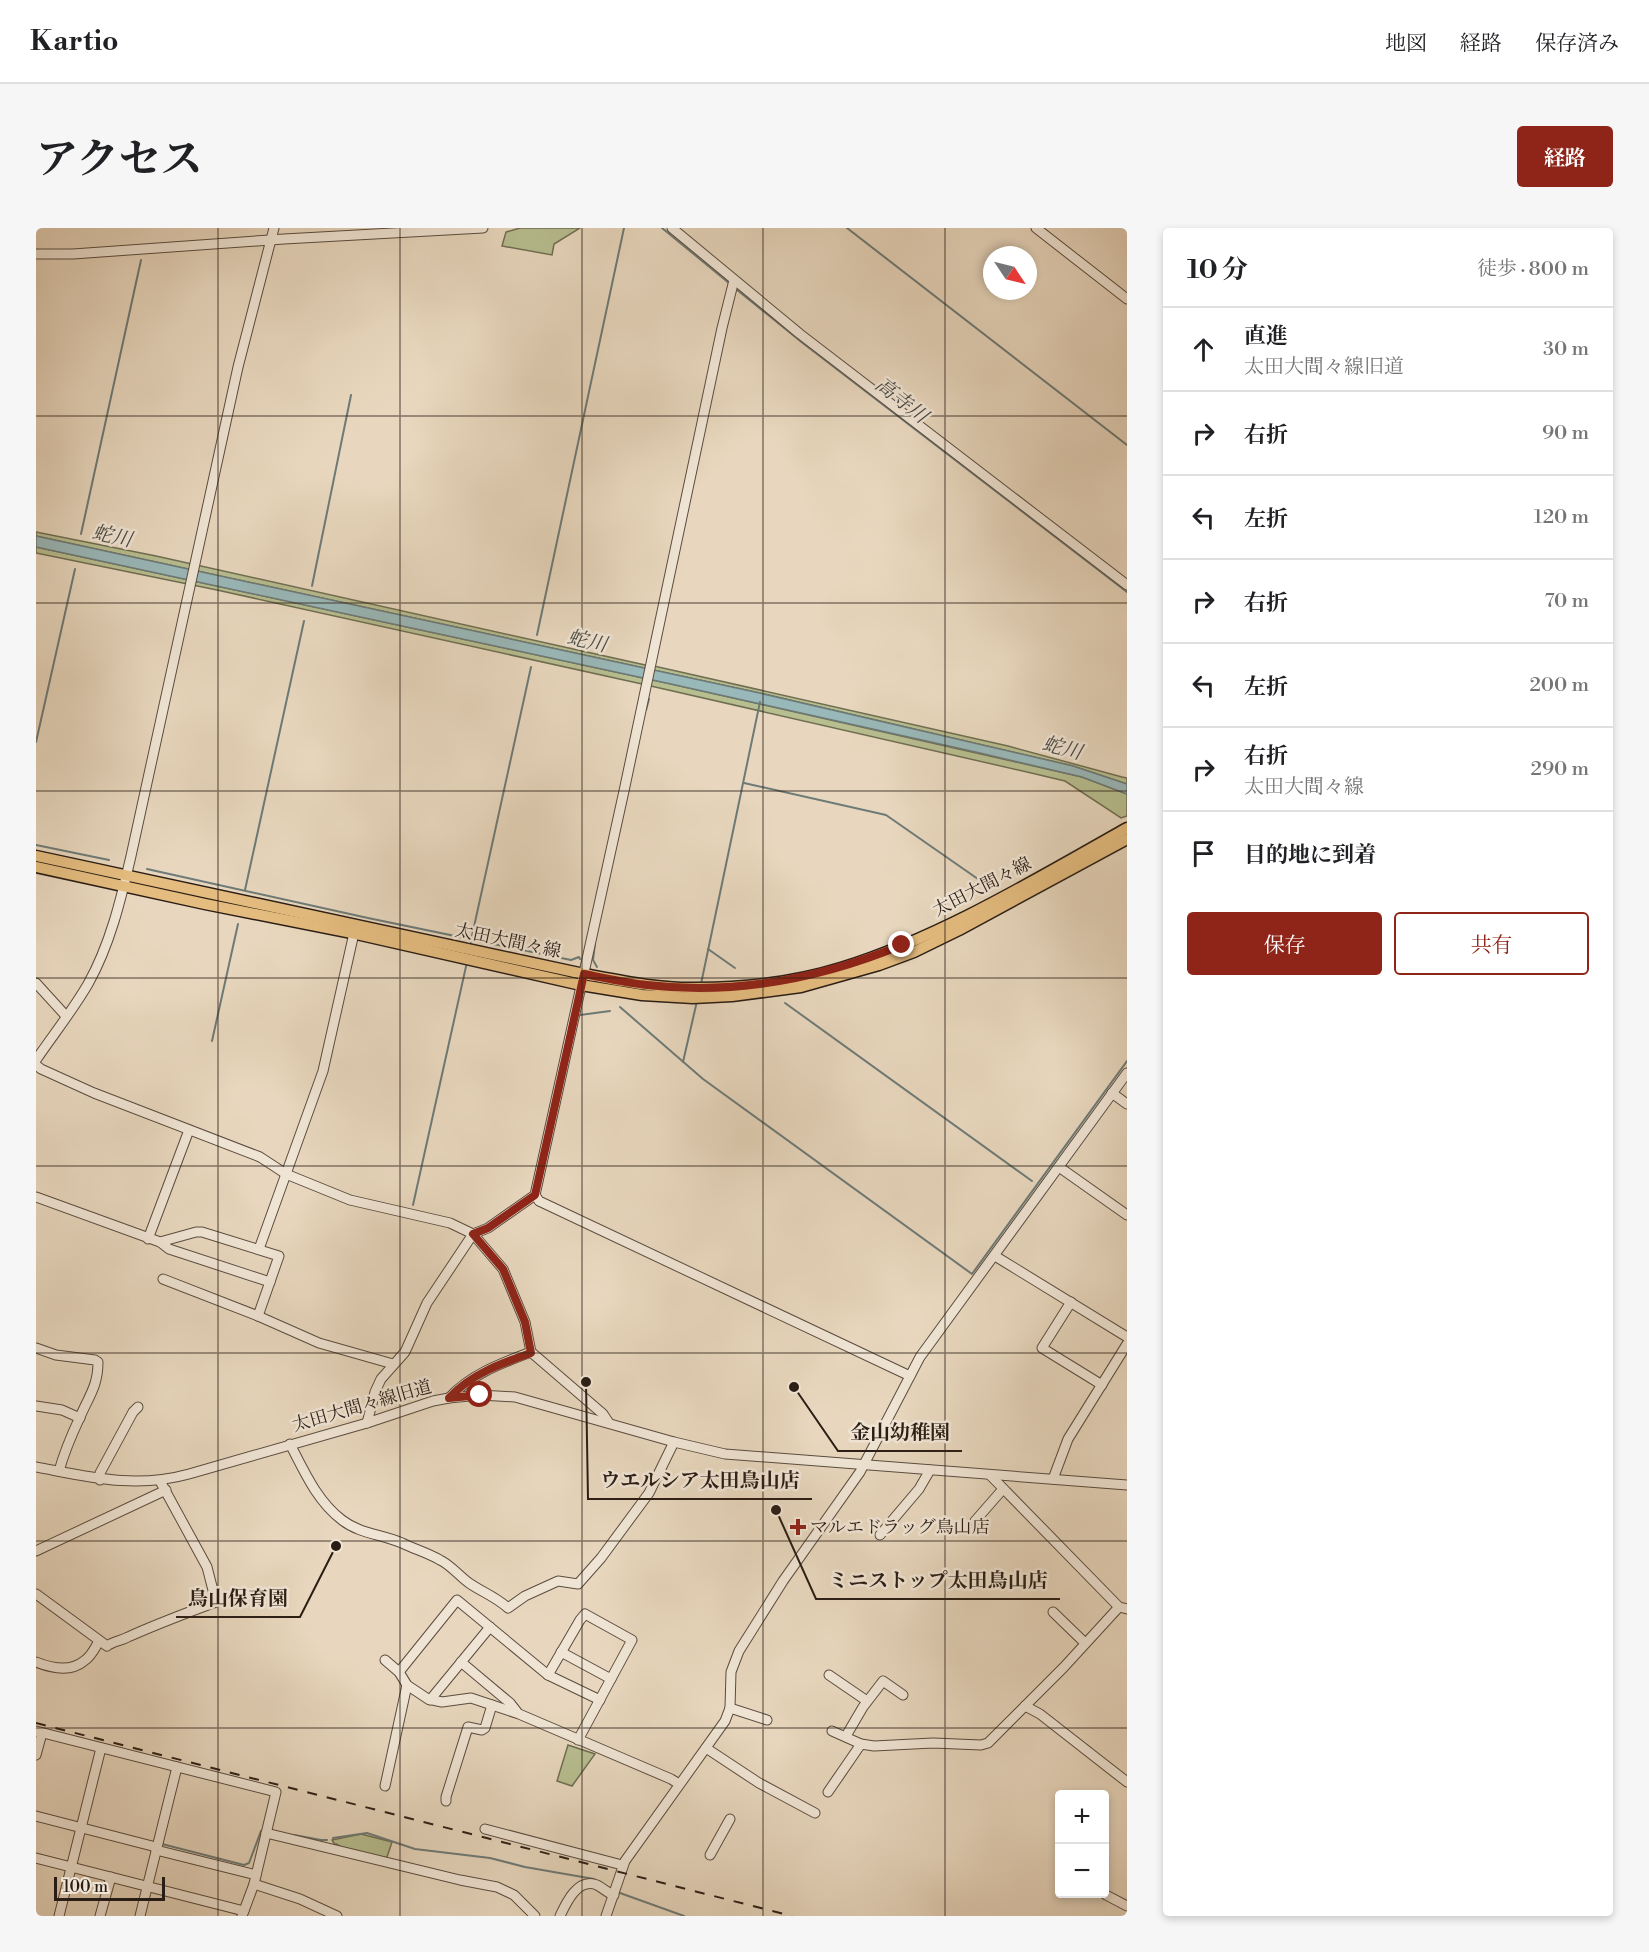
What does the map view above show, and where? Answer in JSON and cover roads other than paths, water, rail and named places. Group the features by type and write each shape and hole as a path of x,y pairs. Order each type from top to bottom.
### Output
{"main road":[{"name":"太田大間々線","path":"36,867 583,980 696,988 765,983 838,969 902,945 955,921 1127,828"},
{"name":"太田大間々線","path":"36,856 356,926 642,995 693,998 801,987 879,965 923,948 959,930 1127,839"}],"street":[{"path":"36,1060 88,984 100,959 123,886 238,367 274,228"},
{"path":"36,254 73,254 483,228"},
{"path":"672,228 800,334 1127,585"},
{"path":"1036,228 1127,298"},
{"path":"734,280 535,1195 538,1201 910,1376"},
{"path":"259,1249 323,1071 354,933"},
{"path":"36,983 66,1016"},
{"path":"36,1065 94,1093 260,1157 286,1174 350,1200 450,1223 473,1234 503,1269 525,1322 531,1353 603,1414 609,1423"},
{"path":"606,1916 622,1865 725,1721 730,1708 731,1672 740,1651 783,1581 864,1465 920,1357 1127,1073"},
{"path":"1112,1093 1127,1104"},
{"path":"148,1239 189,1130"},
{"path":"1059,1167 1127,1215"},
{"path":"367,1423 381,1379 405,1352 427,1303 473,1234 488,1228 535,1195"},
{"path":"36,1197 160,1242 169,1249 270,1282"},
{"path":"160,1242 202,1232 279,1256 258,1316"},
{"path":"995,1256 1127,1336"},
{"path":"163,1278 320,1343 393,1364"},
{"path":"1071,1302 1042,1348 1102,1385"},
{"path":"1053,1479 1068,1439 1127,1344"},
{"path":"36,1348 56,1355 98,1362 98,1378 59,1471"},
{"path":"449,1398 459,1387 488,1370 503,1362 531,1353"},
{"name":"太田大間々線旧道","path":"36,1467 100,1480 160,1481 449,1398 480,1395 515,1397 725,1454 1127,1485"},
{"path":"36,1406 62,1410 80,1418"},
{"path":"100,1480 100,1473 133,1412 138,1407"},
{"path":"290,1444 311,1485 343,1521 371,1535 399,1542 442,1560 468,1582 495,1597 508,1608 525,1596 558,1581 578,1584 601,1558 649,1493 674,1442"},
{"path":"880,1535 918,1489 930,1470"},
{"path":"832,1731 861,1744 874,1746 933,1743 981,1745 988,1743 1085,1643 1124,1609 990,1476"},
{"path":"36,1594 107,1646 170,1618 216,1602 207,1567 160,1481"},
{"path":"975,1521 1003,1489"},
{"path":"36,1551 166,1490"},
{"path":"399,1672 457,1600 548,1676 600,1700"},
{"path":"1053,1612 1085,1643"},
{"path":"548,1676 585,1614 632,1640 578,1740"},
{"path":"430,1700 490,1627"},
{"path":"36,1662 55,1668 75,1666 85,1661 99,1641"},
{"path":"561,1652 611,1679"},
{"path":"385,1660 399,1672 407,1685 430,1700 442,1702 471,1698 492,1704 679,1784"},
{"path":"461,1662 510,1703 519,1714"},
{"path":"829,1675 867,1701"},
{"path":"846,1736 867,1701 883,1681 903,1695"},
{"path":"385,1786 407,1685"},
{"path":"446,1802 468,1727 482,1730 485,1728 492,1704"},
{"path":"1025,1706 1040,1714 1127,1782"},
{"path":"730,1708 767,1720"},
{"path":"36,1755 39,1732 276,1792 255,1880 243,1913 111,1876 36,1858"},
{"path":"828,1792 861,1744"},
{"path":"59,1916 101,1748"},
{"path":"706,1748 759,1783 815,1813"},
{"path":"140,1916 177,1767"},
{"path":"36,1816 156,1849 255,1880 337,1916"},
{"path":"710,1855 730,1819"},
{"path":"485,1829 622,1865"},
{"path":"266,1833 497,1887 514,1895 535,1916"},
{"path":"100,1916 111,1876"},
{"path":"560,1916 571,1893 586,1885 594,1884 614,1895"},
{"path":"1109,1897 1127,1906"}],"water":[{"path":"36,536 755,692 1073,766 1127,784 1127,794 1082,777 980,753 36,547"}],"waterway":[{"path":"537,635 624,228"},
{"name":"高寺川","path":"662,228 729,283"},
{"path":"847,228 1127,445"},
{"path":"81,534 141,260"},
{"name":"高寺川","path":"736,289 804,344 1127,592"},
{"path":"312,586 351,395"},
{"path":"36,742 75,569"},
{"path":"245,890 304,621"},
{"path":"470,945 531,667"},
{"path":"646,710 649,699"},
{"path":"701,984 760,702"},
{"path":"744,783 886,815 988,886"},
{"path":"36,845 109,860"},
{"path":"147,869 368,918 571,960 579,957 580,959"},
{"path":"212,1041 238,924"},
{"path":"595,944 593,960 597,967"},
{"path":"708,949 735,968"},
{"path":"413,1205 467,962"},
{"path":"683,1062 697,1001"},
{"path":"785,1003 1032,1181"},
{"path":"620,1007 703,1079 972,1274 1127,1061"},
{"path":"580,1015 610,1011"},
{"path":"162,1844 244,1865 249,1863 261,1831 264,1830"},
{"path":"333,1838 367,1833 415,1849 490,1858 525,1867 594,1879 610,1888"},
{"path":"294,1835 327,1840"},
{"path":"620,1893 684,1916"}],"railway":[{"path":"36,1723 792,1916"}],"place":[{"name":"ウエルシア太田鳥山店","path":"586,1382"},
{"name":"金山幼稚園","path":"794,1387"},
{"name":"ミニストップ太田鳥山店","path":"776,1510"},
{"name":"マルエドラッグ鳥山店","path":"798,1527"},
{"name":"鳥山保育園","path":"336,1546"}],"water label":[{"name":"蛇川","path":"112,537"},
{"name":"蛇川","path":"587,642"},
{"name":"蛇川","path":"1062,749"}]}
